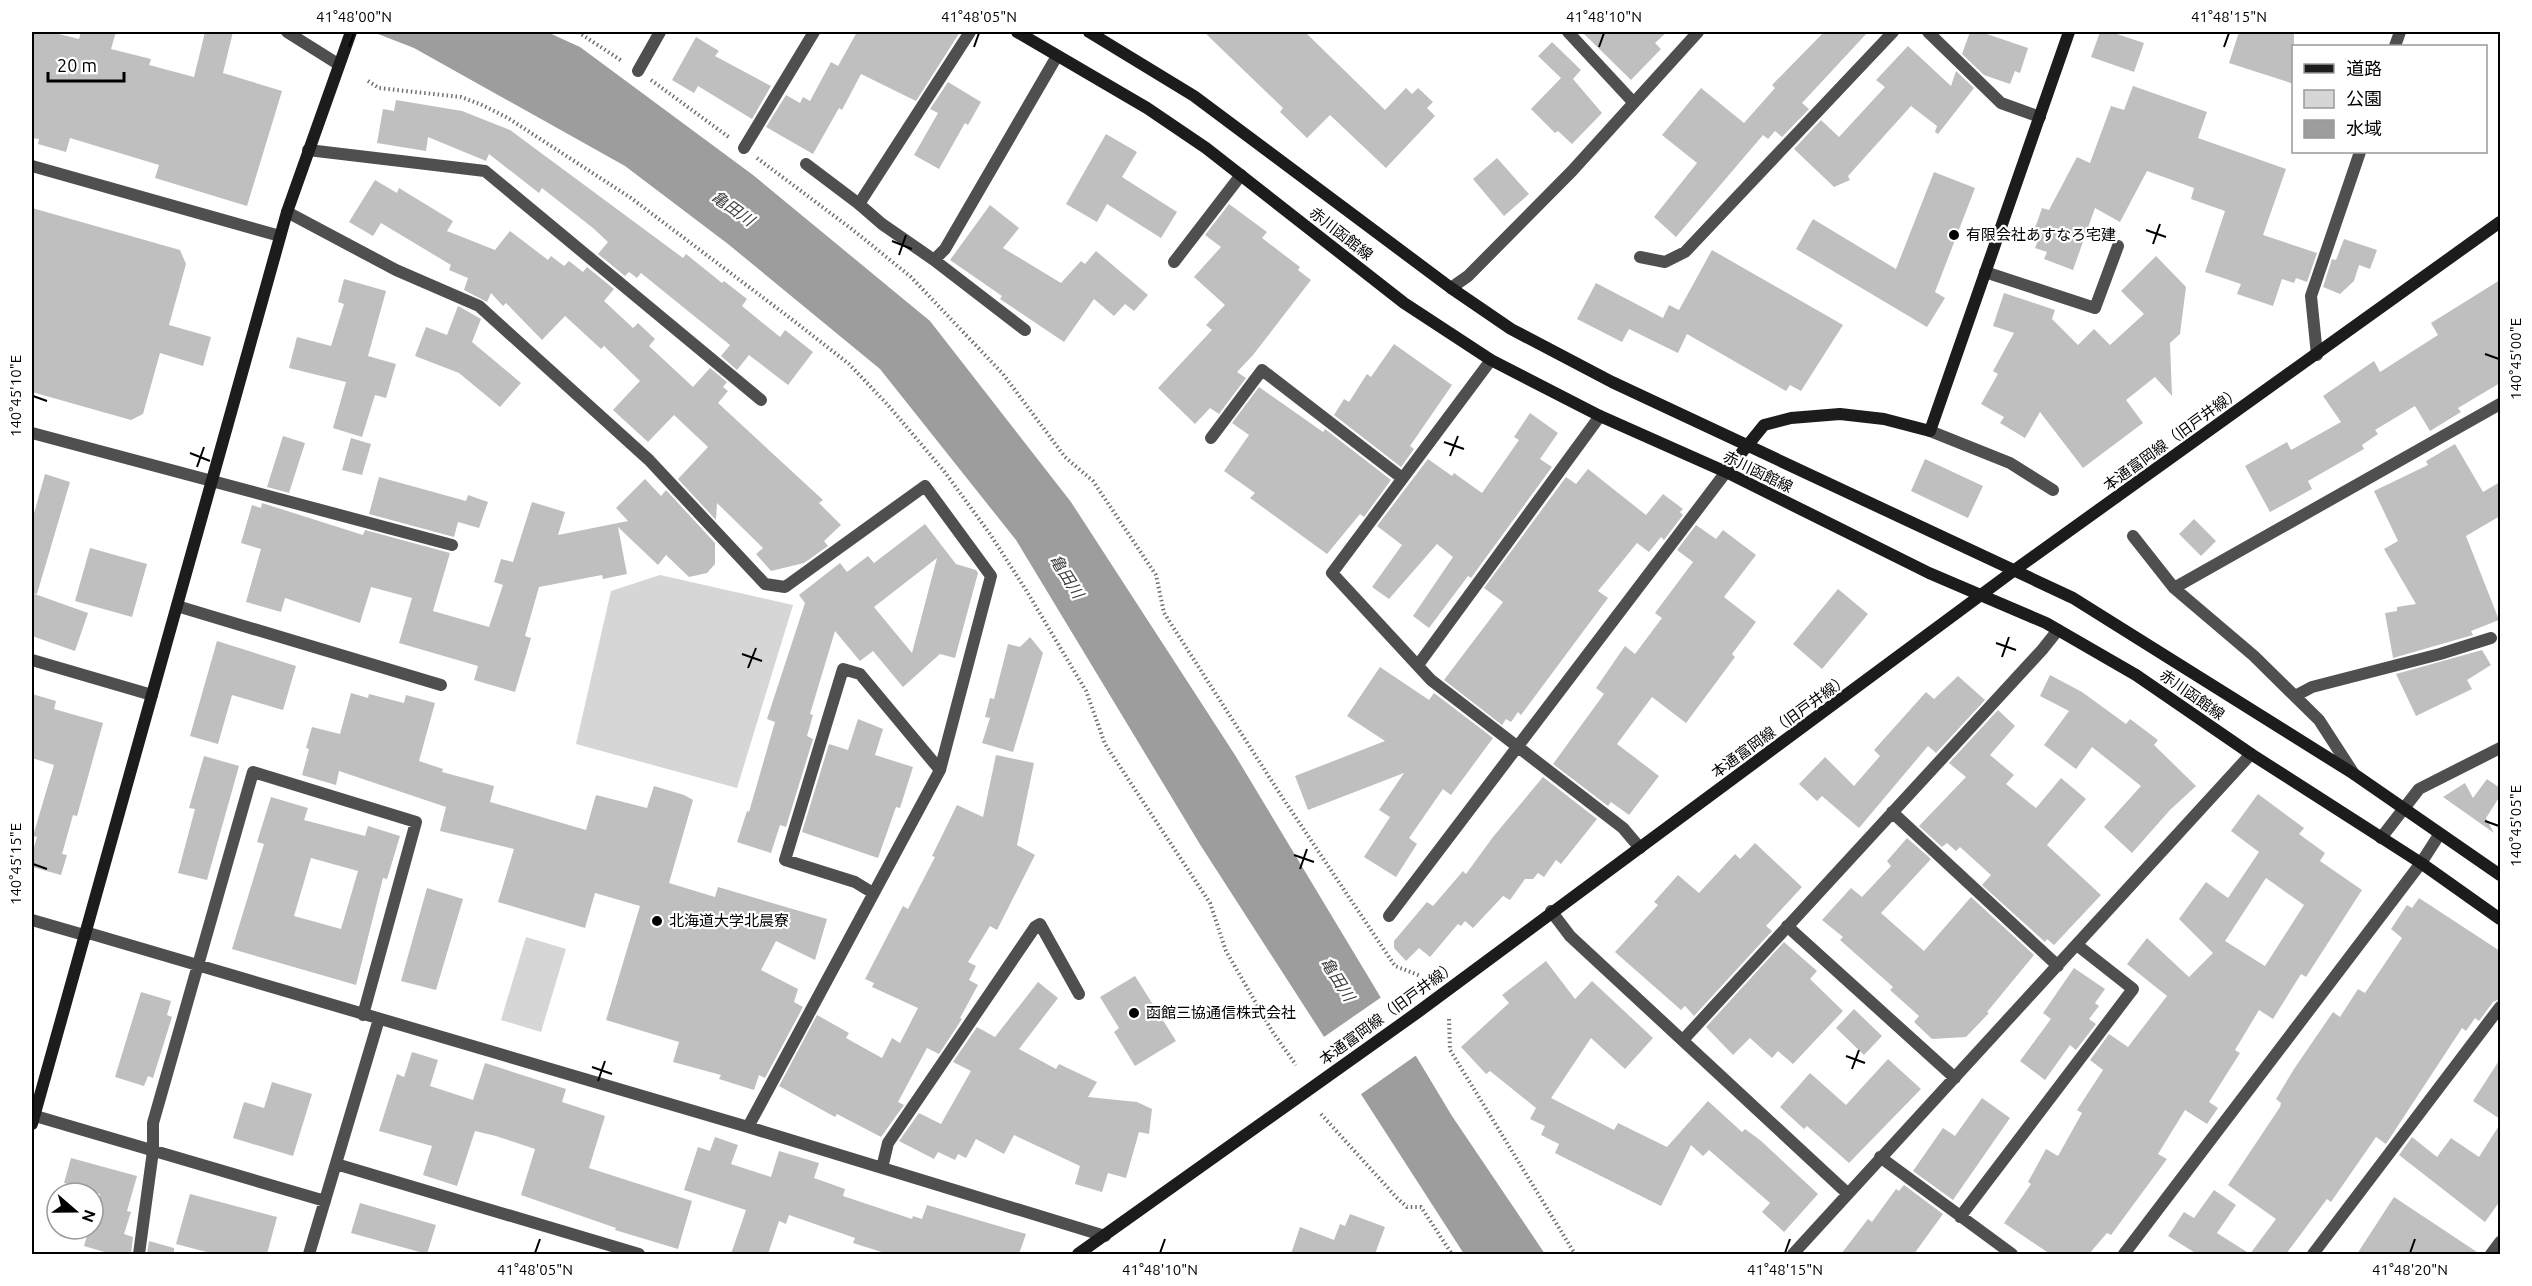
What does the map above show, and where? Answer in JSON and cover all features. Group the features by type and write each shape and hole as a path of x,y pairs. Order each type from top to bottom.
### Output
{"street":[{"path":"287,32 340,59"},
{"path":"325,1201 32,1118 280,236 308,150 351,32"},
{"path":"638,71 660,32"},
{"path":"744,148 814,32"},
{"path":"859,204 970,32"},
{"name":"赤川函館線","path":"1017,32 1147,108 1241,175 1404,303 1491,360 1600,416 1726,472 1982,596 2058,630 2136,675 2251,754 2421,863 2500,919"},
{"name":"赤川函館線","path":"1089,32 1194,96 1451,288 1511,329 1612,382 1748,443 2073,598 2354,774 2439,835 2500,875"},
{"path":"1568,32 1633,102"},
{"path":"1451,288 1468,276 1572,171 1698,32"},
{"path":"1640,256 1665,262 1685,252 1893,32"},
{"path":"1928,32 2001,103 2040,117"},
{"path":"1930,431 2069,32"},
{"path":"934,260 945,249 1057,56"},
{"path":"308,150 485,171 761,400"},
{"path":"2318,354 2311,296 2360,153"},
{"path":"806,164 882,224 934,260 1025,330"},
{"path":"32,166 280,236"},
{"path":"1174,262 1241,175"},
{"path":"287,213 396,270 479,306 649,460 765,584 784,587 925,486 991,576 940,770 748,1127"},
{"name":"本通富岡線（旧戸井線）","path":"1078,1254 1418,1012 1551,910 1640,848 2016,569 2500,222"},
{"path":"1984,272 2096,308 2118,246"},
{"path":"1491,360 1332,573 1431,680 1623,828 1640,848"},
{"path":"1211,438 1262,370 1402,478"},
{"path":"2174,588 2500,404"},
{"path":"1389,916 1764,425 1814,415 1840,414 1884,419 1930,431 2010,463 2052,490"},
{"path":"1418,665 1600,416"},
{"path":"32,433 211,483 453,545"},
{"path":"2133,536 2174,588 2254,656 2319,720 2354,774"},
{"path":"177,606 441,685"},
{"path":"1683,1040 2058,630"},
{"path":"2295,696 2312,687 2440,654 2491,638"},
{"path":"32,660 152,695"},
{"path":"873,893 855,882 785,860 843,669 860,674 940,770"},
{"path":"2381,838 2419,789 2500,748"},
{"path":"1792,1254 2251,754"},
{"path":"139,1254 153,1151 153,1123 200,967 253,772 416,822 363,1014"},
{"path":"1892,812 2058,966"},
{"path":"2124,1254 2421,863 2439,835"},
{"path":"1551,910 1570,936 1847,1193"},
{"path":"32,920 748,1127 1105,1236"},
{"path":"882,1168 888,1143 1035,927 1040,924 1079,994"},
{"path":"1786,926 1955,1078"},
{"path":"1960,1217 2133,989 2077,945"},
{"path":"2313,1254 2500,1007"},
{"path":"309,1254 379,1019"},
{"path":"1880,1157 2012,1254"},
{"path":"336,1164 639,1254"},
{"path":"2491,1254 2500,1242"}],"path":[{"path":"578,32 638,71 853,230 911,277 1003,374 1065,457 1093,481 1155,575 1164,613 1282,797 1395,966 1421,976"},
{"path":"1449,1019 1450,1050 1575,1254"},
{"path":"1321,1114 1397,1198 1407,1207 1421,1207 1452,1254"}],"green space":[{"path":"660,575 793,605 737,788 576,744 611,591"},
{"path":"526,937 566,949 541,1032 501,1020"}],"water":[{"name":"亀田川","path":"373,32 547,32 580,47 753,175 930,321 1071,502 1235,755 1452,1116 1545,1254 1464,1254 1201,846 1016,540 880,369 728,244 625,166 414,48"}],"pier":[{"path":"1383,996 1418,1054 1357,1097 1321,1039"}],"building":[{"path":"32,32 51,32 79,39 81,32 116,32 111,49 151,59 149,65 194,77 205,32 233,32 223,73 282,91 247,206 155,178 159,165 70,138 66,152 38,144 39,139 32,138"},
{"path":"857,32 960,32 916,101 861,74 842,110 839,108 813,154 766,127 786,95 800,103 803,97 810,101 831,62 838,66"},
{"path":"1204,32 1305,32 1385,110 1406,88 1412,94 1418,88 1433,102 1427,108 1435,116 1386,168 1330,115 1307,138 1280,112 1283,108"},
{"path":"1582,32 1667,32 1655,43 1661,49 1631,80"},
{"path":"1824,32 1868,32 1802,103 1809,109 1782,137 1775,131 1768,139 1763,135 1676,237 1654,217 1697,163 1662,135 1701,88 1744,123 1775,88 1772,85"},
{"path":"1970,32 1981,32 2028,48 2020,73 2015,71 2010,84 1984,75 1962,54"},
{"path":"2100,32 2111,32 2144,43 2134,72 2091,57"},
{"path":"2239,32 2294,32 2292,83 2229,63"},
{"path":"696,37 719,51 715,56 771,86 752,119 698,86 694,93 672,80"},
{"path":"1552,42 1581,70 1573,79 1602,113 1572,144 1558,131 1555,133 1531,109 1561,78 1538,56"},
{"path":"1908,46 1951,86 1956,71 1974,88 1938,134 1935,132 1937,126 1911,106 1848,176 1850,180 1834,187 1794,149 1821,120 1839,137 1885,87 1876,80"},
{"path":"948,82 981,102 968,125 965,123 939,169 914,155 938,113 930,109"},
{"path":"2133,86 2207,112 2198,138 2286,169 2263,235 2317,253 2307,282 2296,278 2294,283 2282,279 2273,306 2237,294 2241,284 2205,272 2225,211 2191,199 2194,188 2147,171 2120,222 2095,208 2073,270 2044,259 2047,252 2035,248 2041,233 2034,231 2042,208 2049,210 2077,157 2090,163 2111,106 2124,110"},
{"path":"396,100 462,111 510,130 683,258 686,254 722,283 724,281 747,299 742,306 780,337 785,330 813,352 788,385 749,355 737,370 721,356 730,345 641,273 637,278 629,272 625,276 598,254 608,242 593,228 542,188 539,193 489,154 486,161 428,137 426,151 377,143 383,109 394,111"},
{"path":"1106,134 1137,152 1122,177 1177,212 1161,238 1107,204 1097,222 1066,204"},
{"path":"1497,158 1529,194 1504,216 1473,179"},
{"path":"1934,172 1975,188 1935,292 1945,298 1927,327 1796,249 1813,219 1896,269"},
{"path":"375,180 397,193 399,188 453,221 447,231 495,250 510,231 548,260 551,256 564,266 569,261 583,272 587,267 614,289 604,301 633,328 638,323 655,339 649,346 693,387 710,368 727,382 723,387 728,391 718,403 823,500 819,503 841,525 824,541 828,546 804,563 771,571 756,554 763,548 717,503 716,520 678,479 708,447 674,415 648,442 613,410 640,381 604,346 601,349 565,316 542,340 506,303 503,306 491,293 487,302 464,290 468,278 449,270 451,265 381,223 373,236 349,222"},
{"path":"1229,204 1267,232 1262,238 1300,267 1298,270 1311,280 1253,355 1237,372 1246,378 1219,414 1210,408 1195,424 1158,388 1212,330 1206,325 1225,305 1194,277 1221,247 1205,235"},
{"path":"990,205 1019,228 1003,248 1061,283 1081,261 1085,264 1096,251 1148,295 1134,311 1125,304 1114,316 1094,299 1064,342 1000,299 1002,296 950,260"},
{"path":"32,208 180,250 186,264 169,325 211,337 203,366 160,353 143,414 131,420 32,392"},
{"path":"2344,239 2377,250 2370,269 2359,265 2354,281 2340,294 2323,287 2332,259 2336,260"},
{"path":"1712,250 1843,325 1801,391 1790,385 1786,391 1687,334 1678,353 1629,329 1622,342 1577,319 1596,283 1663,318 1669,305 1679,310"},
{"path":"2156,256 2186,287 2180,334 2170,343 2172,396 2155,377 2126,400 2143,423 2083,468 2040,412 2025,438 2000,423 2004,417 1981,404 1998,374 1993,371 2014,333 1993,326 2004,293 2055,310 2052,319 2078,345 2094,329 2110,345 2144,314 2121,291"},
{"path":"344,279 386,291 368,356 396,364 386,398 375,395 362,437 333,428 346,382 289,368 297,337 331,346 344,304 338,302"},
{"path":"2500,280 2500,383 2458,408 2461,412 2430,431 2415,406 2375,430 2378,434 2362,445 2364,449 2308,481 2312,489 2270,512 2245,466 2287,442 2291,450 2341,422 2323,396 2374,361 2380,372 2438,335 2431,323"},
{"path":"458,306 481,319 472,342 521,383 500,407 459,373 415,356 426,327 447,335"},
{"path":"1394,344 1452,385 1410,446 1414,449 1401,467 1334,415 1344,399 1349,402 1367,374 1371,377"},
{"path":"1259,387 1323,432 1325,429 1391,480 1364,517 1360,514 1327,554 1250,498 1255,493 1224,471 1249,435 1232,423"},
{"path":"1530,413 1558,433 1540,459 1552,467 1471,578 1468,576 1429,628 1413,616 1453,557 1437,544 1389,599 1372,587 1402,545 1377,526 1428,459 1452,476 1454,473 1482,493 1519,440 1514,437"},
{"path":"283,436 305,443 289,493 267,487"},
{"path":"351,438 371,444 362,475 342,470"},
{"path":"2455,444 2483,492 2500,482 2500,516 2466,536 2499,620 2471,631 2473,635 2393,658 2385,613 2397,611 2397,607 2416,604 2384,549 2398,541 2374,491 2428,465 2426,461"},
{"path":"1925,459 1983,486 1968,518 1911,491"},
{"path":"1588,469 1646,515 1663,494 1683,509 1680,512 1683,515 1664,540 1661,537 1649,552 1637,543 1598,591 1608,598 1521,715 1518,712 1511,722 1506,719 1502,725 1444,680 1503,602 1484,588 1566,477 1576,484"},
{"path":"45,474 70,482 37,594 32,593 32,521"},
{"path":"379,477 466,501 468,495 488,502 479,528 458,522 454,537 369,514"},
{"path":"645,479 661,496 666,490 715,543 715,564 707,573 689,577 666,555 658,565 618,527 627,574 603,579 602,575 539,587 525,636 531,638 515,692 474,680 478,666 399,643 412,598 371,587 360,623 285,598 281,612 246,602 261,549 241,543 252,505 261,508 262,503 363,535 365,530 450,553 433,611 489,627 503,585 494,582 501,559 513,562 532,502 565,512 558,535 628,521 616,508"},
{"path":"2194,519 2216,541 2201,556 2179,534"},
{"path":"925,524 956,564 976,570 978,573 955,658 940,654 903,687 873,651 860,661 835,631 810,714 813,715 807,736 813,739 786,827 780,825 771,853 737,842 747,811 749,812 775,722 767,719 805,603 799,595 840,563 847,572 868,556 874,563","holes":["937,558 912,653 874,607"]},
{"path":"1696,525 1716,539 1723,530 1756,555 1724,597 1756,622 1732,654 1735,657 1686,723 1652,697 1617,744 1659,776 1629,815 1611,802 1608,806 1553,764 1604,694 1596,688 1625,646 1635,654 1662,618 1655,613 1693,562 1677,550"},
{"path":"90,548 147,564 132,617 75,601"},
{"path":"1838,589 1868,614 1822,669 1793,644"},
{"path":"32,593 88,613 75,651 32,636"},
{"path":"1030,637 1043,653 1013,752 982,743 990,718 985,717 990,698 994,699 1008,644 1020,647"},
{"path":"217,641 296,666 283,710 232,695 218,744 190,736"},
{"path":"2482,650 2491,665 2467,680 2472,689 2416,716 2396,674"},
{"path":"1380,667 1429,700 1434,693 1493,738 1451,795 1443,789 1409,838 1417,844 1396,877 1364,857 1390,817 1379,810 1404,773 1308,810 1295,776 1385,741 1347,716"},
{"path":"2050,675 2082,692 2126,724 2130,719 2158,740 2154,745 2196,786 2170,810 2132,853 2104,827 2141,786 2092,747 2076,769 2044,745 2069,711 2040,696"},
{"path":"1958,676 1985,700 1936,753 1928,746 1859,828 1822,796 1817,801 1799,784 1825,757 1854,786 1880,756 1874,750 1926,692 1934,699"},
{"path":"351,693 368,698 369,694 404,703 406,695 435,703 419,761 443,769 442,772 494,786 490,802 586,830 596,795 647,808 654,786 684,795 693,800 669,883 715,897 718,887 827,919 815,960 776,941 761,970 798,989 794,1002 803,1007 765,1078 759,1075 754,1090 719,1079 721,1075 673,1062 679,1042 606,1020 640,906 595,893 585,928 498,902 514,849 440,831 446,807 339,771 336,785 302,775 312,727 340,734"},
{"path":"32,694 56,701 54,709 103,723 77,816 73,815 62,854 67,855 61,875 32,867 32,854 37,837 33,836 54,765 32,758"},
{"path":"1998,710 2015,726 1990,755 2014,775 2006,784 2036,808 2061,778 2086,799 2047,845 2101,895 2054,945 2047,939 2045,942 1982,885 1991,875 1960,847 1956,851 1947,843 1942,847 1919,826 1966,777 1949,763"},
{"path":"858,719 883,729 875,755 913,767 900,808 896,807 878,858 802,832 829,744 848,750"},
{"path":"996,755 1034,763 1017,845 1035,855 997,930 990,926 968,962 976,966 969,980 978,985 960,1018 962,1019 939,1054 927,1048 898,1102 904,1105 881,1137 837,1114 835,1117 779,1086 817,1015 849,1033 846,1038 882,1058 892,1038 900,1043 918,1008 872,987 874,983 865,979 903,906 908,909 935,857 932,856 957,805 983,817"},
{"path":"204,756 239,766 207,880 178,873 195,809 189,808"},
{"path":"1543,777 1597,819 1561,864 1556,860 1544,877 1538,873 1533,879 1525,879 1510,900 1503,896 1473,928 1465,921 1461,926 1458,924 1430,957 1419,948 1406,961 1394,948 1394,941 1427,902 1433,906 1463,871 1466,874 1493,837"},
{"path":"2487,779 2500,788 2500,796 2486,818 2494,833 2443,797 2465,783 2473,798"},
{"path":"2258,794 2304,828 2299,834 2325,853 2320,861 2362,890 2306,977 2301,974 2273,1019 2259,1010 2235,1050 2240,1053 2209,1102 2218,1108 2207,1124 2185,1110 2158,1154 2167,1159 2111,1235 2107,1233 2089,1254 2050,1254 2004,1223 2031,1184 2028,1182 2046,1149 2058,1156 2082,1113 2077,1110 2103,1070 2090,1060 2109,1034 2128,1047 2167,996 2127,964 2147,938 2189,977 2213,953 2179,919 2206,882 2228,898 2259,852 2231,831","holes":["2266,878 2304,905 2265,966 2225,941"]},
{"path":"271,797 308,808 304,820 365,836 368,826 400,836 387,879 383,878 356,985 232,949 264,844 257,842","holes":["311,858 358,871 341,929 294,916"]},
{"path":"1907,838 1931,859 1881,913 1924,951 1971,897 2034,955 1987,1012 1989,1013 1966,1037 1932,1039 1914,1022 1919,1016 1890,990 1893,987 1840,940 1843,937 1822,920 1851,888 1862,897 1891,866 1887,861"},
{"path":"1755,843 1802,887 1766,926 1772,931 1694,1016 1685,1006 1681,1010 1615,952 1658,905 1654,902 1678,875 1699,893 1735,854 1740,859"},
{"path":"427,888 463,899 436,990 401,981"},
{"path":"2419,898 2500,951 2500,999 2493,1002 2479,1021 2475,1018 2466,1031 2462,1028 2386,1144 2376,1137 2331,1202 2327,1199 2286,1254 2250,1254 2276,1219 2228,1185 2280,1107 2281,1103 2276,1099 2294,1069 2333,1012 2340,1017 2358,989 2365,993 2402,938 2391,929 2407,905 2412,908"},
{"path":"1784,942 1817,971 1810,979 1843,1011 1793,1064 1778,1051 1772,1058 1750,1038 1733,1055 1706,1027"},
{"path":"1546,961 1575,999 1592,981 1653,1038 1625,1069 1591,1038 1551,1098 1614,1130 1618,1123 1667,1147 1708,1101 1742,1132 1745,1129 1760,1140 1818,1194 1784,1232 1762,1212 1770,1203 1709,1150 1703,1156 1691,1145 1661,1206 1555,1153 1559,1144 1541,1135 1545,1126 1530,1119 1536,1108 1490,1071 1486,1074 1461,1047 1509,1003 1502,995"},
{"path":"2074,968 2105,989 2095,1003 2099,1006 2089,1019 2096,1024 2076,1050 2070,1045 2045,1080 2020,1061 2051,1019 2043,1013"},
{"name":"函館三協通信株式会社","path":"1135,976 1176,1041 1135,1066 1114,1032 1119,1028 1100,997"},
{"path":"1038,982 1058,998 1019,1049 1056,1069 1059,1064 1097,1082 1088,1097 1137,1102 1152,1109 1149,1134 1139,1132 1126,1178 1108,1173 1102,1192 1075,1184 1080,1166 1014,1135 1004,1154 976,1139 966,1158 958,1154 955,1160 938,1152 934,1159 899,1141 919,1113 941,1124 971,1071 953,1062 977,1027 995,1037"},
{"path":"141,992 171,1001 167,1015 172,1017 153,1078 148,1076 144,1086 115,1077"},
{"path":"1854,1009 1882,1036 1864,1055 1836,1028"},
{"path":"412,1052 438,1060 430,1086 473,1100 485,1063 566,1089 562,1102 605,1116 589,1168 692,1201 678,1249 615,1230 616,1228 521,1195 535,1149 496,1136 475,1131 457,1186 423,1175 432,1146 379,1131 397,1074 404,1077"},
{"path":"1888,1059 1921,1089 1849,1163 1807,1126 1804,1129 1780,1107 1810,1073 1846,1105"},
{"path":"2500,1059 2500,1119 2473,1101"},
{"path":"272,1082 312,1094 293,1156 233,1138 244,1102 264,1108"},
{"path":"1982,1098 2010,1118 1953,1200 1913,1171 1943,1128 1955,1136"},
{"path":"2500,1124 2500,1201 2485,1222 2399,1155 2412,1137 2437,1157 2451,1138 2479,1157"},
{"path":"715,1137 738,1145 731,1164 771,1177 779,1151 819,1163 814,1178 845,1189 843,1196 912,1219 913,1216 922,1219 927,1205 1026,1234 1019,1254 888,1254 853,1243 855,1238 789,1215 786,1224 779,1221 768,1254 731,1254 746,1210 684,1190 698,1147 710,1151"},
{"path":"71,1158 137,1176 127,1211 131,1212 124,1234 133,1237 131,1254 111,1254 84,1246 85,1241 105,1241 105,1181 65,1181"},
{"path":"1904,1185 1943,1214 1914,1254 1841,1254 1868,1219 1872,1222 1896,1189 1899,1191"},
{"path":"2214,1190 2236,1205 2217,1233 2250,1254 2197,1254 2168,1236 2184,1212 2194,1218"},
{"path":"190,1194 277,1217 267,1254 214,1254 176,1244"},
{"path":"2394,1197 2480,1254 2357,1254"},
{"path":"360,1203 436,1225 427,1254 351,1233"},
{"path":"1350,1214 1385,1227 1375,1254 1291,1254 1300,1227 1334,1240 1340,1224 1345,1226"},
{"path":"149,1241 174,1248 174,1254 147,1254"}],"place":[{"name":"有限会社あすなろ宅建","path":"1954,235"},
{"name":"北海道大学北晨寮","path":"657,921"},
{"name":"函館三協通信株式会社","path":"1134,1013"}]}
